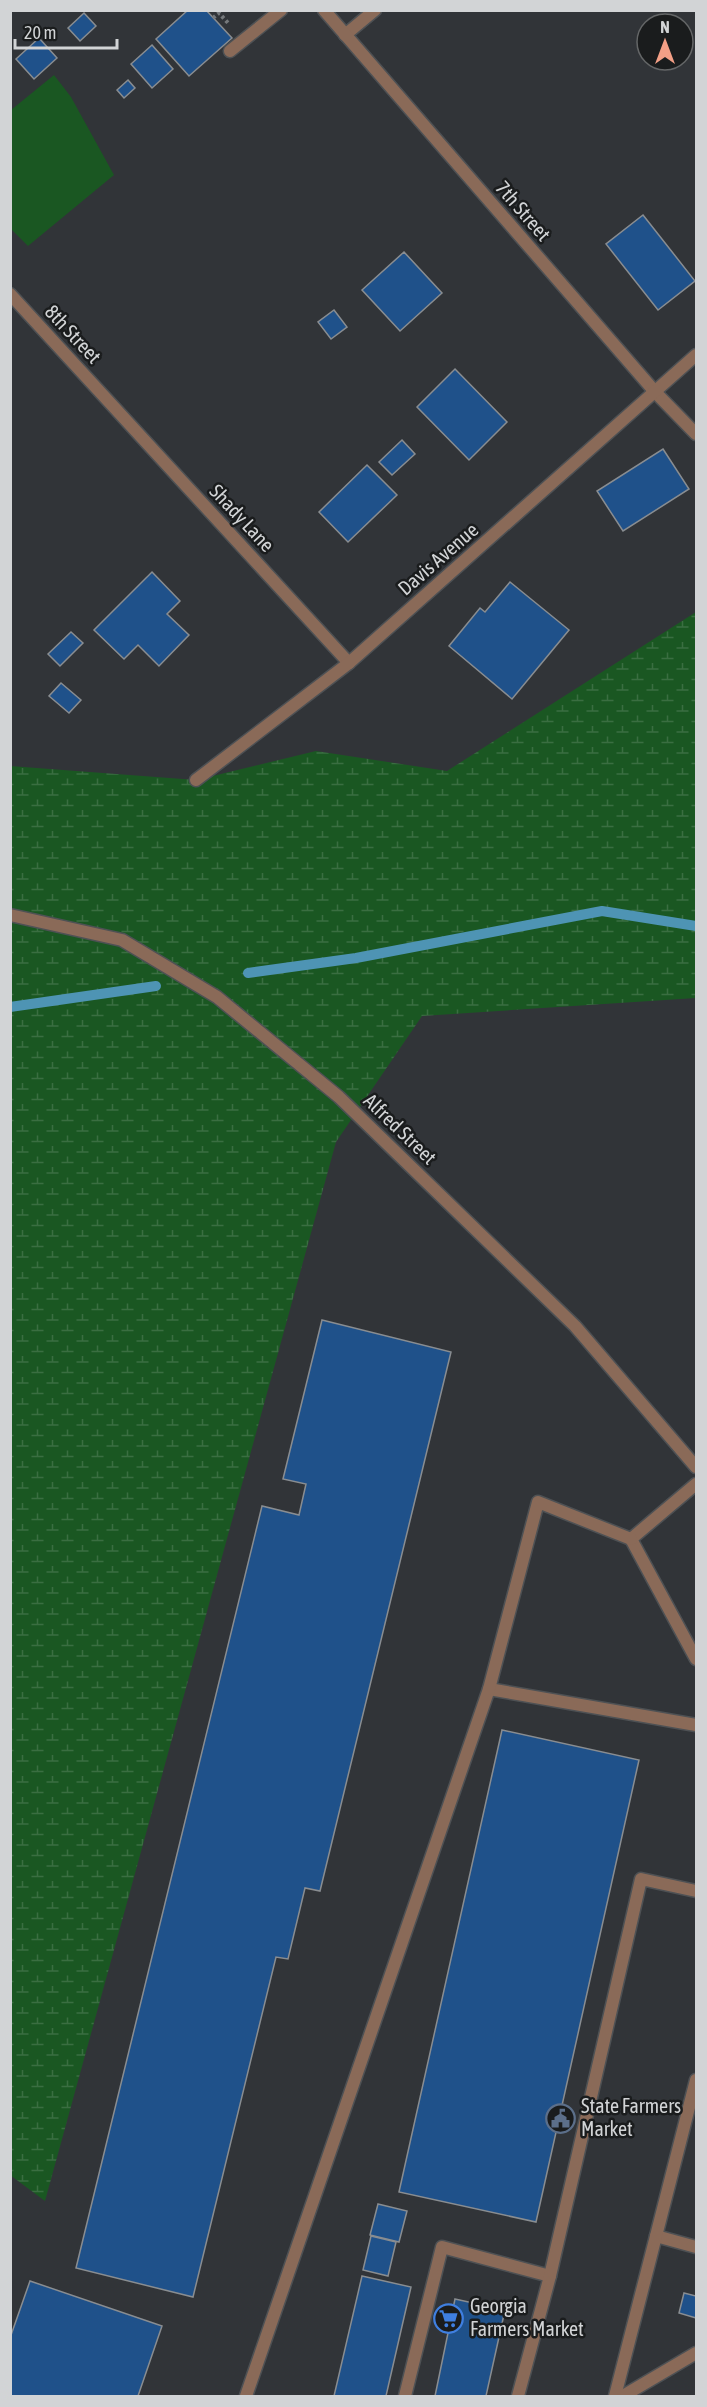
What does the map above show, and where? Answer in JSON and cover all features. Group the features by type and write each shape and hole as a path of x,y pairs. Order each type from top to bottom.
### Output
{"street":[{"path":"230,51 281,10"},
{"name":"7th Street","path":"324,10 656,393 696,434"},
{"path":"345,35 375,10"},
{"name":"8th Street","path":"10,294 107,399"},
{"name":"Davis Avenue","path":"196,780 349,663 656,393 696,355"},
{"name":"Shady Lane","path":"107,399 349,663"},
{"name":"Alfred Street","path":"10,915 122,940 217,997 339,1097 575,1326 696,1467"},
{"path":"631,1539 696,1484"},
{"path":"246,2397 489,1689 538,1502 631,1539 696,1659"},
{"path":"489,1689 696,1725"},
{"path":"518,2397 550,2276 641,1879 696,1891"},
{"path":"615,2397 696,2080"},
{"path":"656,2236 696,2247"},
{"path":"405,2397 442,2247 550,2276"},
{"path":"623,2397 696,2353"}],"green space":[{"path":"54,75 71,97 114,175 28,246 11,229 11,110"},
{"path":"696,612 696,998 422,1016 336,1142 45,2201 10,2175 10,766 196,780 316,751 447,771"}],"building":[{"path":"188,10 206,10 232,38 189,76 156,39"},
{"path":"84,13 96,26 80,41 68,28"},
{"path":"39,38 57,58 34,79 16,59"},
{"path":"152,45 173,69 152,88 131,64"},
{"path":"128,80 135,88 124,98 117,90"},
{"path":"643,215 695,281 658,310 606,244"},
{"path":"404,252 442,293 400,331 362,290"},
{"path":"334,310 347,327 331,339 318,322"},
{"path":"455,369 507,422 469,460 417,407"},
{"path":"402,440 415,454 392,475 379,462"},
{"path":"663,449 689,489 623,531 597,491"},
{"path":"367,465 397,495 348,542 319,512"},
{"path":"152,572 180,601 167,614 189,635 159,666 138,645 124,659 94,630"},
{"path":"510,582 569,630 512,699 449,646 480,608 485,612"},
{"path":"71,632 83,643 60,666 48,654"},
{"path":"61,683 81,700 69,713 49,696"},
{"path":"322,1320 451,1352 320,1891 305,1888 288,1959 276,1957 193,2297 76,2268 262,1506 299,1515 306,1484 283,1479"},
{"path":"502,1730 639,1760 536,2222 399,2192"},
{"path":"378,2204 407,2211 399,2242 370,2235"},
{"path":"371,2236 396,2242 388,2276 363,2270"},
{"path":"362,2276 411,2287 386,2396 334,2396"},
{"path":"30,2281 162,2326 138,2396 10,2396 10,2338"},
{"path":"684,2293 696,2296 696,2318 679,2313"},
{"path":"455,2299 505,2310 486,2396 435,2396"}],"waterway":[{"path":"248,973 356,958 602,911 696,926"},
{"path":"10,1007 156,986"}],"place":[{"name":"State Farmers Market","path":"560,2118"},
{"name":"Georgia Farmers Market","path":"449,2318"}]}
